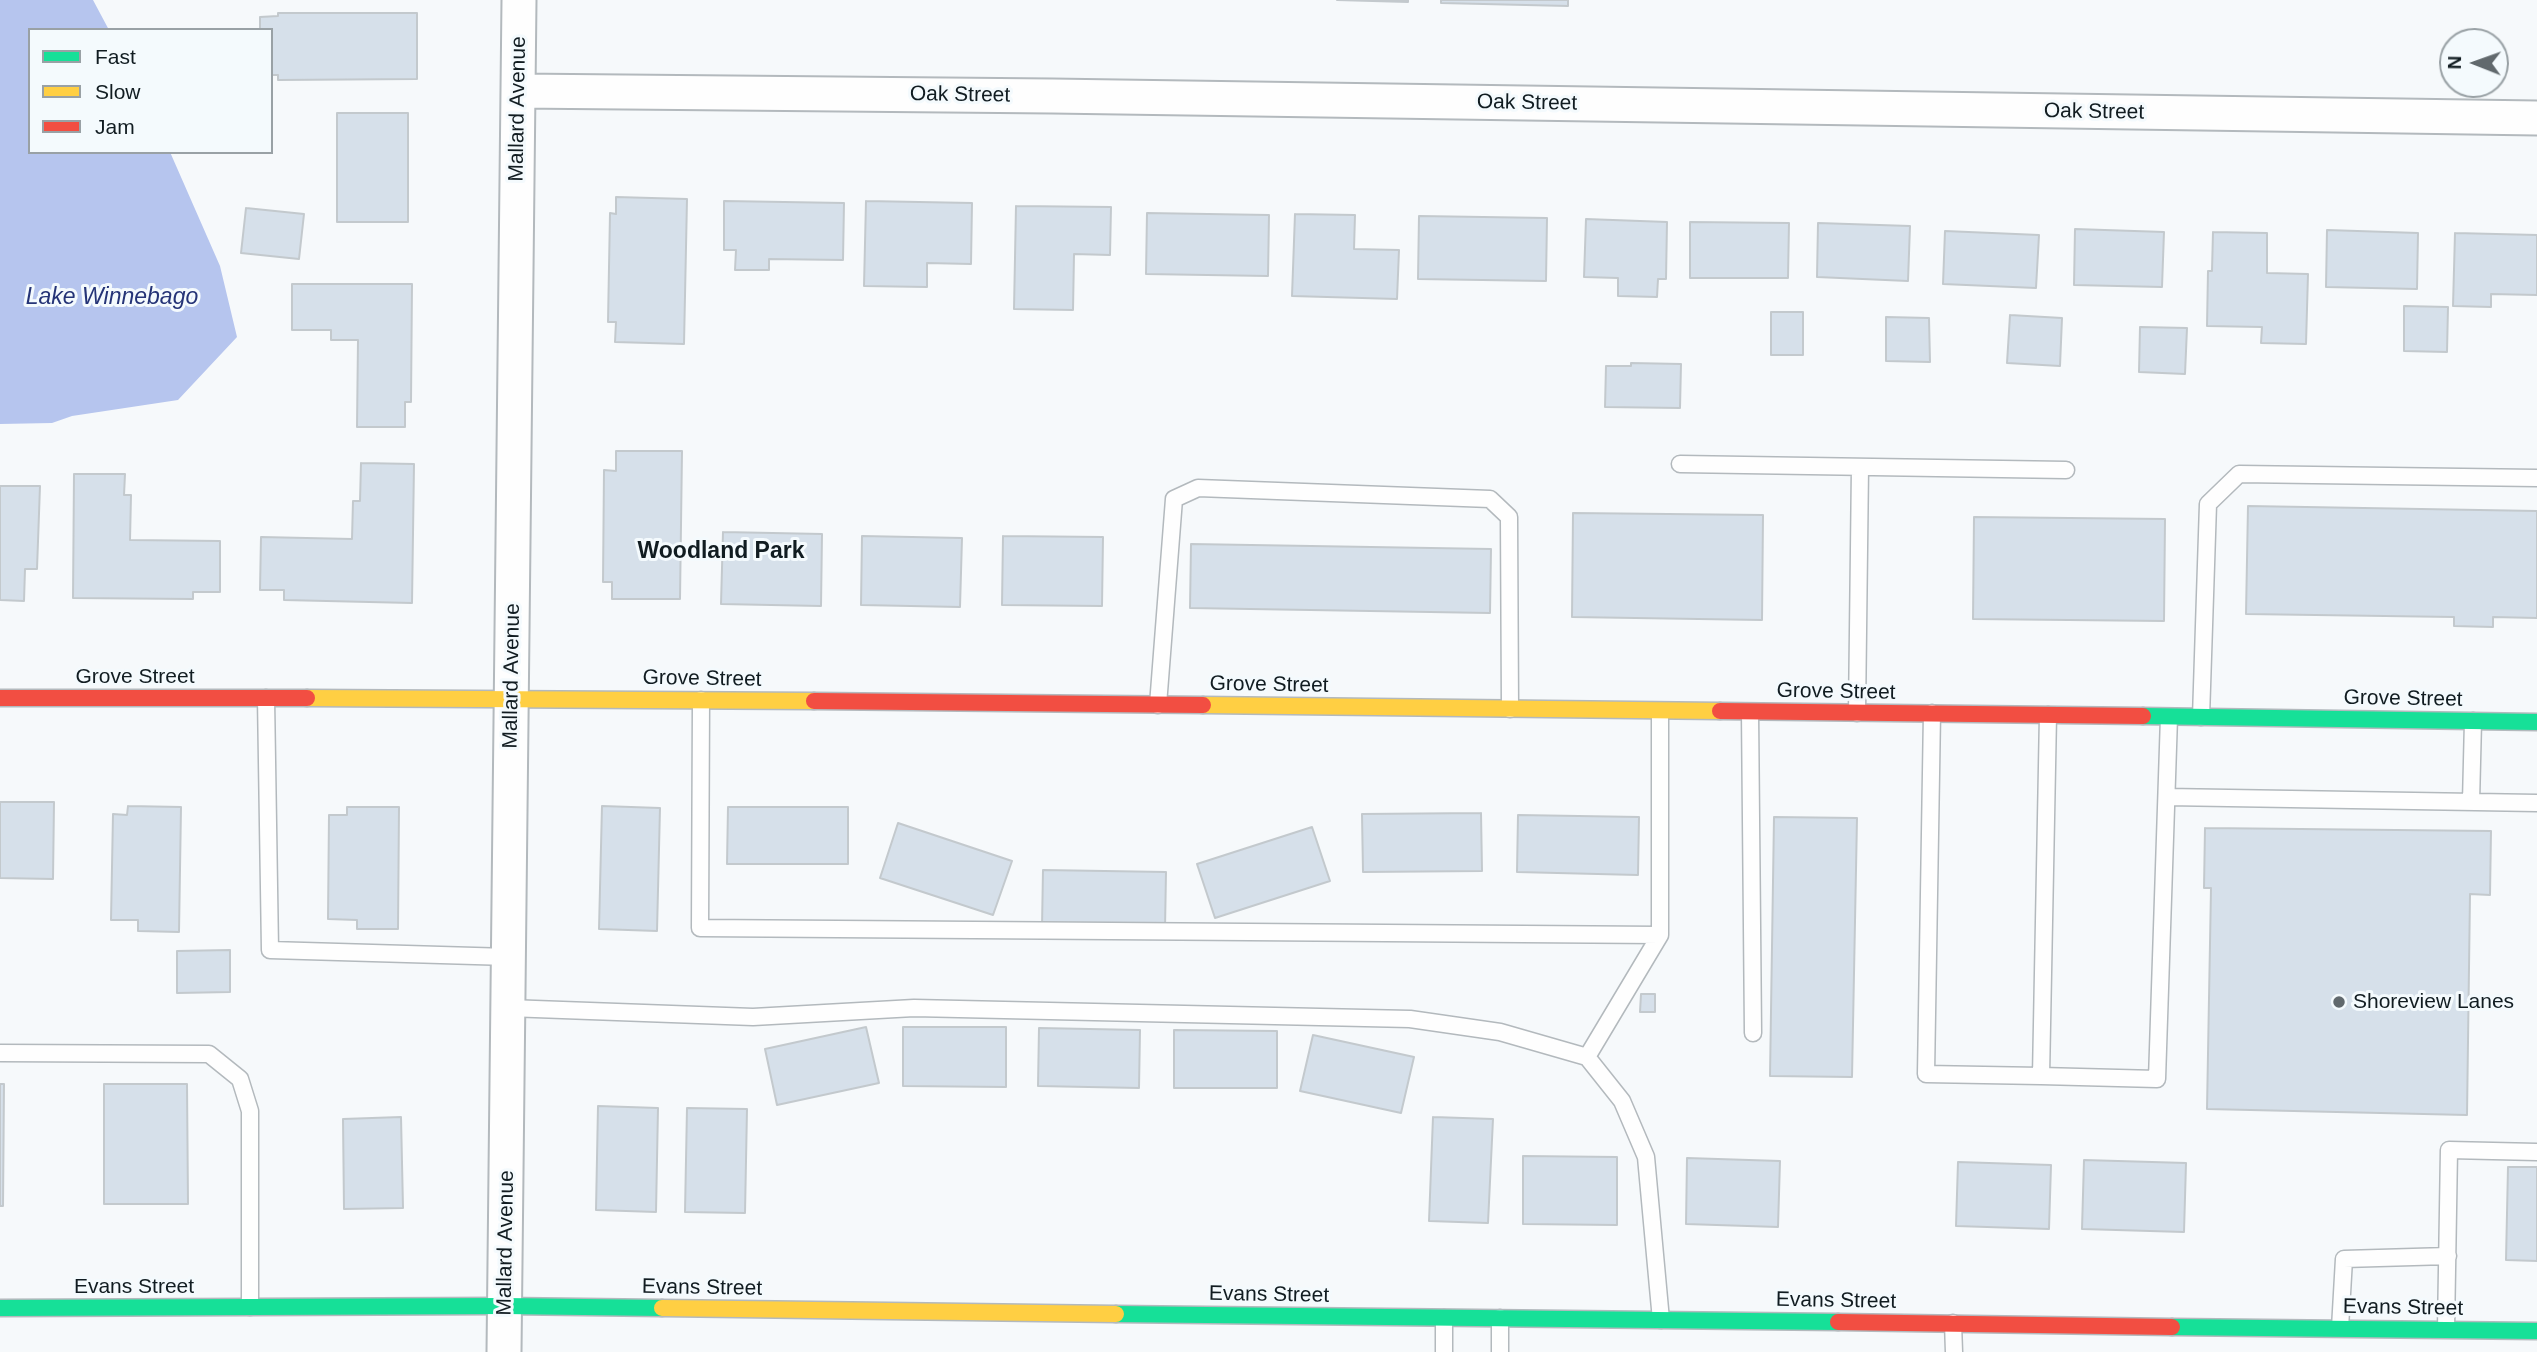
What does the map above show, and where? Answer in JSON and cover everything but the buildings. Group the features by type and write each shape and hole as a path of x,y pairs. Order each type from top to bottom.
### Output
{"street":[{"name":"Mallard Avenue","path":"505,1352 519,0"},
{"name":"Oak Street","path":"518,91 1066,96 2537,118"},
{"name":"Grove Street","path":"0,698 512,698 2537,722"},
{"name":"Evans Street","path":"0,1308 505,1306 1953,1323 2208,1333 2340,1328 2537,1331"}],"lane":[{"path":"1680,464 2066,470"},
{"path":"1857,713 1860,467"},
{"path":"2201,717 2208,504 2239,474 2537,478"},
{"path":"1158,705 1174,499 1198,488 1490,499 1508,517 1510,709"},
{"path":"266,698 270,950 509,957"},
{"path":"701,700 700,928 1660,935"},
{"path":"1587,1057 1660,935 1660,710"},
{"path":"1750,712 1753,1033"},
{"path":"1932,713 1926,1073 2157,1079 2169,717"},
{"path":"2041,1076 2048,715"},
{"path":"2471,802 2473,721"},
{"path":"2167,797 2537,803"},
{"path":"508,1008 752,1017 914,1008 1410,1019 1500,1032 1587,1057 1622,1101 1646,1157 1661,1320"},
{"path":"0,1053 209,1054 240,1079 250,1111 250,1307"},
{"path":"2446,1330 2449,1150 2537,1152"},
{"path":"2340,1328 2344,1259 2448,1256"},
{"path":"1444,1318 1444,1352"},
{"path":"1500,1318 1500,1352"},
{"path":"1953,1323 1954,1352"}],"water":[{"name":"Lake Winnebago","path":"0,0 93,0 108,28 28,28 28,154 171,154 220,266 237,337 178,400 72,416 52,423 0,424"}],"traffic: fast":[{"path":"2143,716 2537,722"},
{"path":"0,1308 662,1308"},
{"path":"1116,1314 1838,1322"},
{"path":"2172,1327 2537,1331"}],"traffic: slow":[{"path":"307,698 814,701"},
{"path":"1203,705 1720,711"},
{"path":"662,1308 1116,1314"}],"traffic: jam":[{"path":"0,698 307,698"},
{"path":"814,701 1203,705"},
{"path":"1720,711 2143,716"},
{"path":"1838,1322 2172,1327"}],"place":[{"name":"Shoreview Lanes","path":"2339,1002"}],"district":[{"name":"Woodland Park","path":"721,552"}]}
